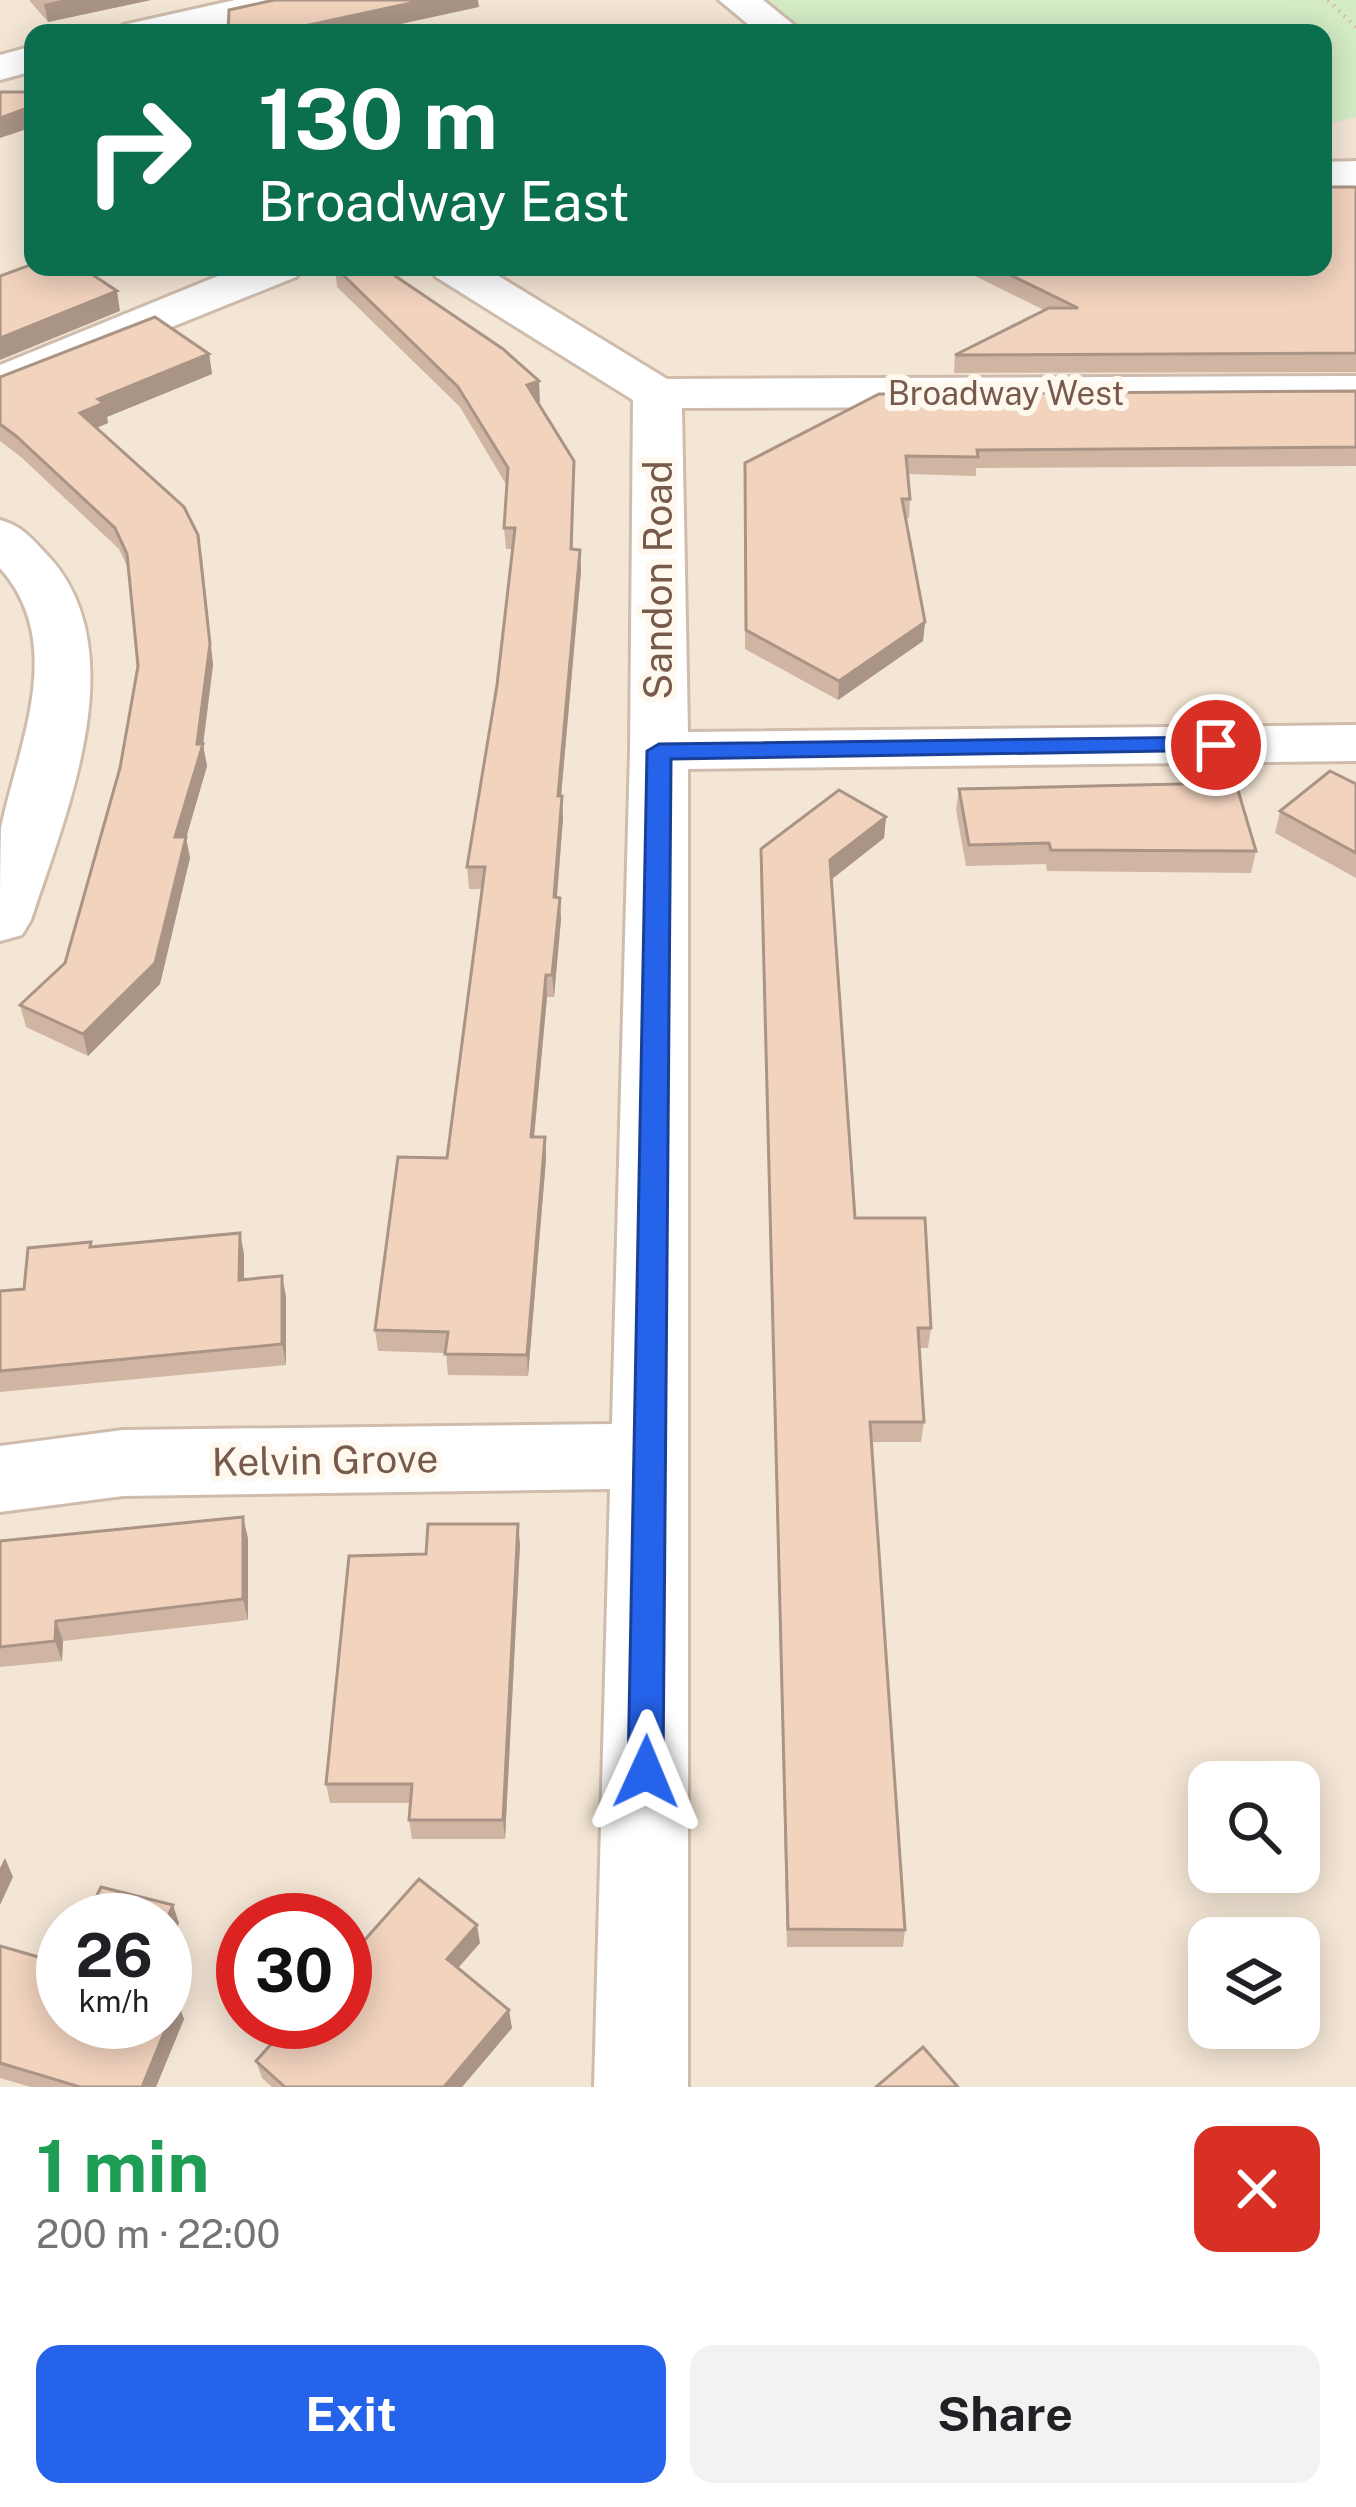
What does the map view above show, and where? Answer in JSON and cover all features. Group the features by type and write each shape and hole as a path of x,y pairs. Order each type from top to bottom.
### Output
{"street":[{"path":"177,24 288,0"},
{"path":"738,0 773,24"},
{"path":"0,382 258,276"},
{"path":"467,276 657,394"},
{"name":"Broadway West","path":"657,394 1356,392"},
{"name":"Sandon Road","path":"640,2087 659,751 657,394"},
{"path":"0,536 27,559 48,590 62,627 64,693 47,770 0,920"},
{"path":"659,751 1356,743"},
{"name":"Kelvin Grove","path":"0,1480 123,1463 651,1456"}],"path":[{"path":"1328,0 1356,27"}],"shaded area":[{"path":"0,0 1356,0 1356,2087 0,2087"}],"green space":[{"path":"752,0 1356,0 1356,117 1332,123 1332,24 788,24"}],"building":[{"path":"274,0 425,0 314,24 228,24 229,10"},
{"path":"0,92 24,92 24,109 0,118"},
{"path":"1332,187 1356,187 1356,353 955,355 1049,308 1078,308 1012,276 1332,276"},
{"path":"24,267 24,276 94,276 117,291 0,338 0,276"},
{"path":"344,276 395,276 503,349 539,381 527,385 574,461 571,549 580,550 558,796 562,796 554,897 560,898 552,975 546,975 531,1137 545,1137 527,1355 445,1354 448,1332 375,1330 398,1157 447,1158 485,867 467,867 497,685 515,528 504,528 508,468 458,387"},
{"path":"155,317 209,354 98,399 104,403 80,413 184,507 198,535 210,644 197,744 203,744 175,837 186,837 155,963 83,1034 20,1005 65,963 120,768 138,666 127,554 115,528 0,424 0,377"},
{"path":"1356,391 1356,447 977,450 978,457 906,456 910,499 902,499 925,622 839,681 746,630 745,463 879,394"},
{"path":"1330,771 1356,784 1356,853 1280,811"},
{"path":"1223,783 1237,787 1256,851 1051,850 1049,843 969,845 959,789"},
{"path":"839,790 886,817 830,860 855,1218 925,1218 931,1328 918,1328 924,1422 870,1422 905,1930 788,1929 761,849"},
{"path":"240,1233 239,1280 282,1276 282,1344 0,1371 0,1291 24,1289 28,1248"},
{"path":"243,1517 243,1599 56,1621 55,1641 0,1647 0,1541"},
{"path":"428,1524 518,1524 503,1820 409,1820 412,1784 326,1784 349,1556 426,1554"},
{"path":"419,1879 477,1925 447,1959 509,2010 444,2087 285,2087 256,2061 267,2049 372,2049 372,1932"},
{"path":"0,1946 36,1956 36,2049 157,2049 142,2087 80,2087 0,2063"},
{"path":"923,2047 958,2087 876,2087"}],"route":[{"path":"646,1772 659,751 1216,745"}]}
